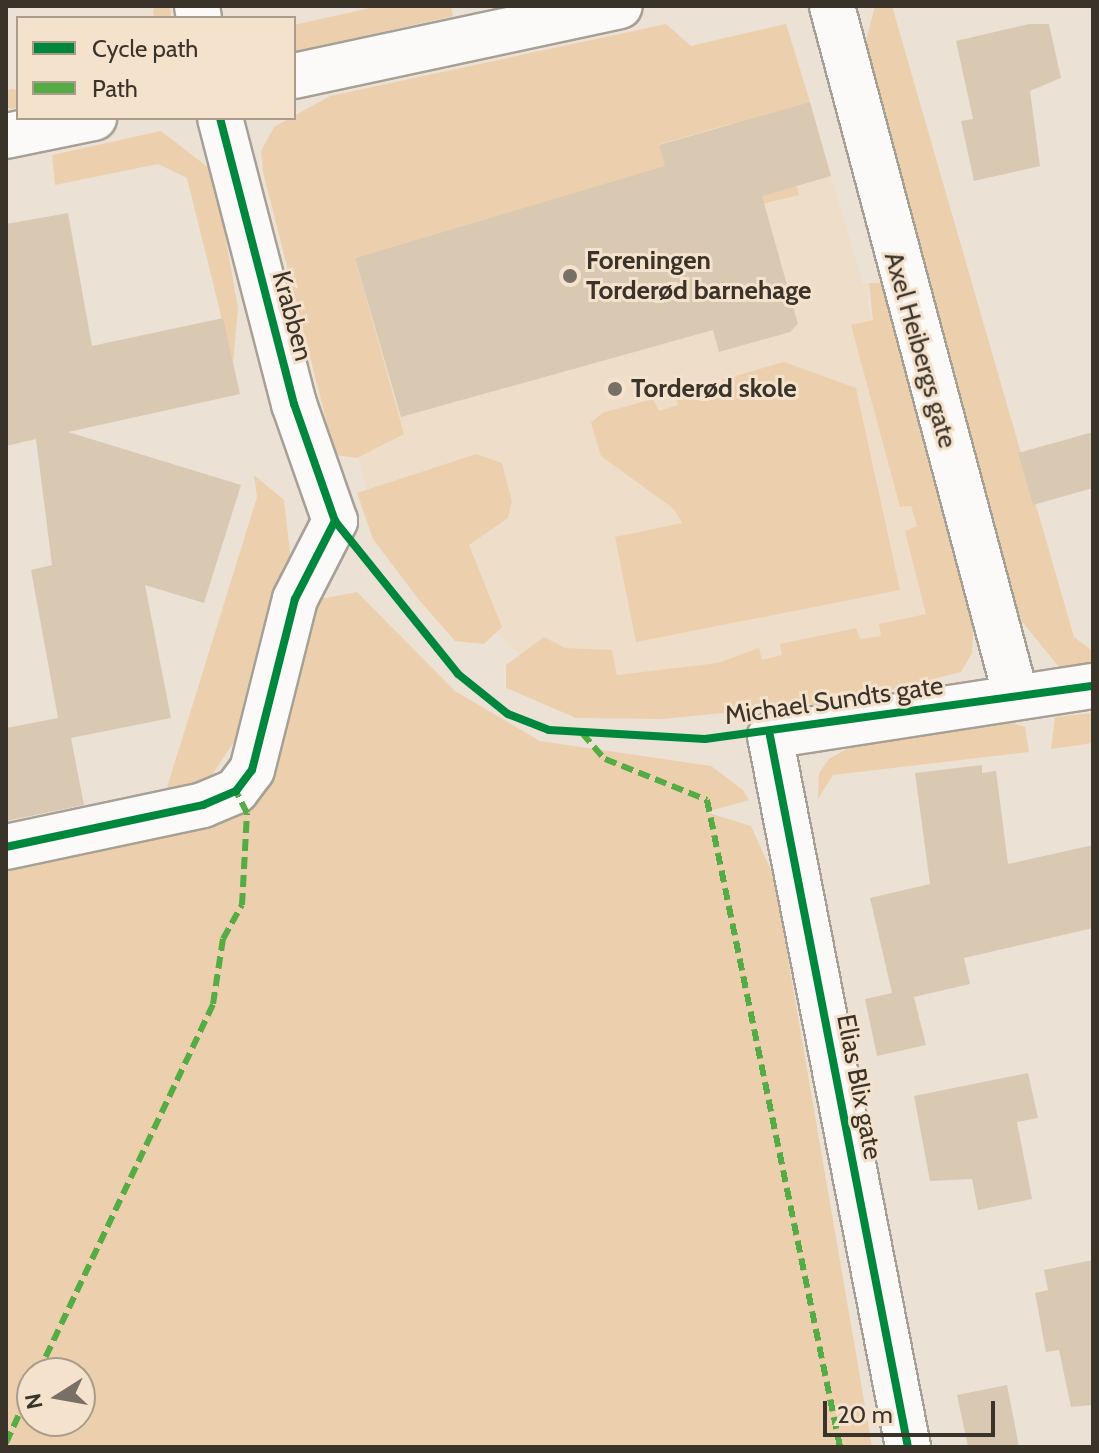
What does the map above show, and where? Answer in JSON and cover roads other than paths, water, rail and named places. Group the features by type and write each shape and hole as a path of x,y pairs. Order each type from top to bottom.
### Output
{"street":[{"path":"296,76 620,6"},
{"name":"Axel Heibergs gate","path":"832,6 1015,693"},
{"path":"6,136 84,120"},
{"name":"Krabben","path":"6,847 203,805 236,791 252,770 295,599 335,521 294,404 221,120"},
{"name":"Michael Sundts gate","path":"770,736 1015,693 1093,686"},
{"name":"Elias Blix gate","path":"770,736 908,1447"}],"place":[{"name":"Foreningen Torderød barnehage","path":"570,276"},
{"name":"Torderød skole","path":"615,389"}]}
